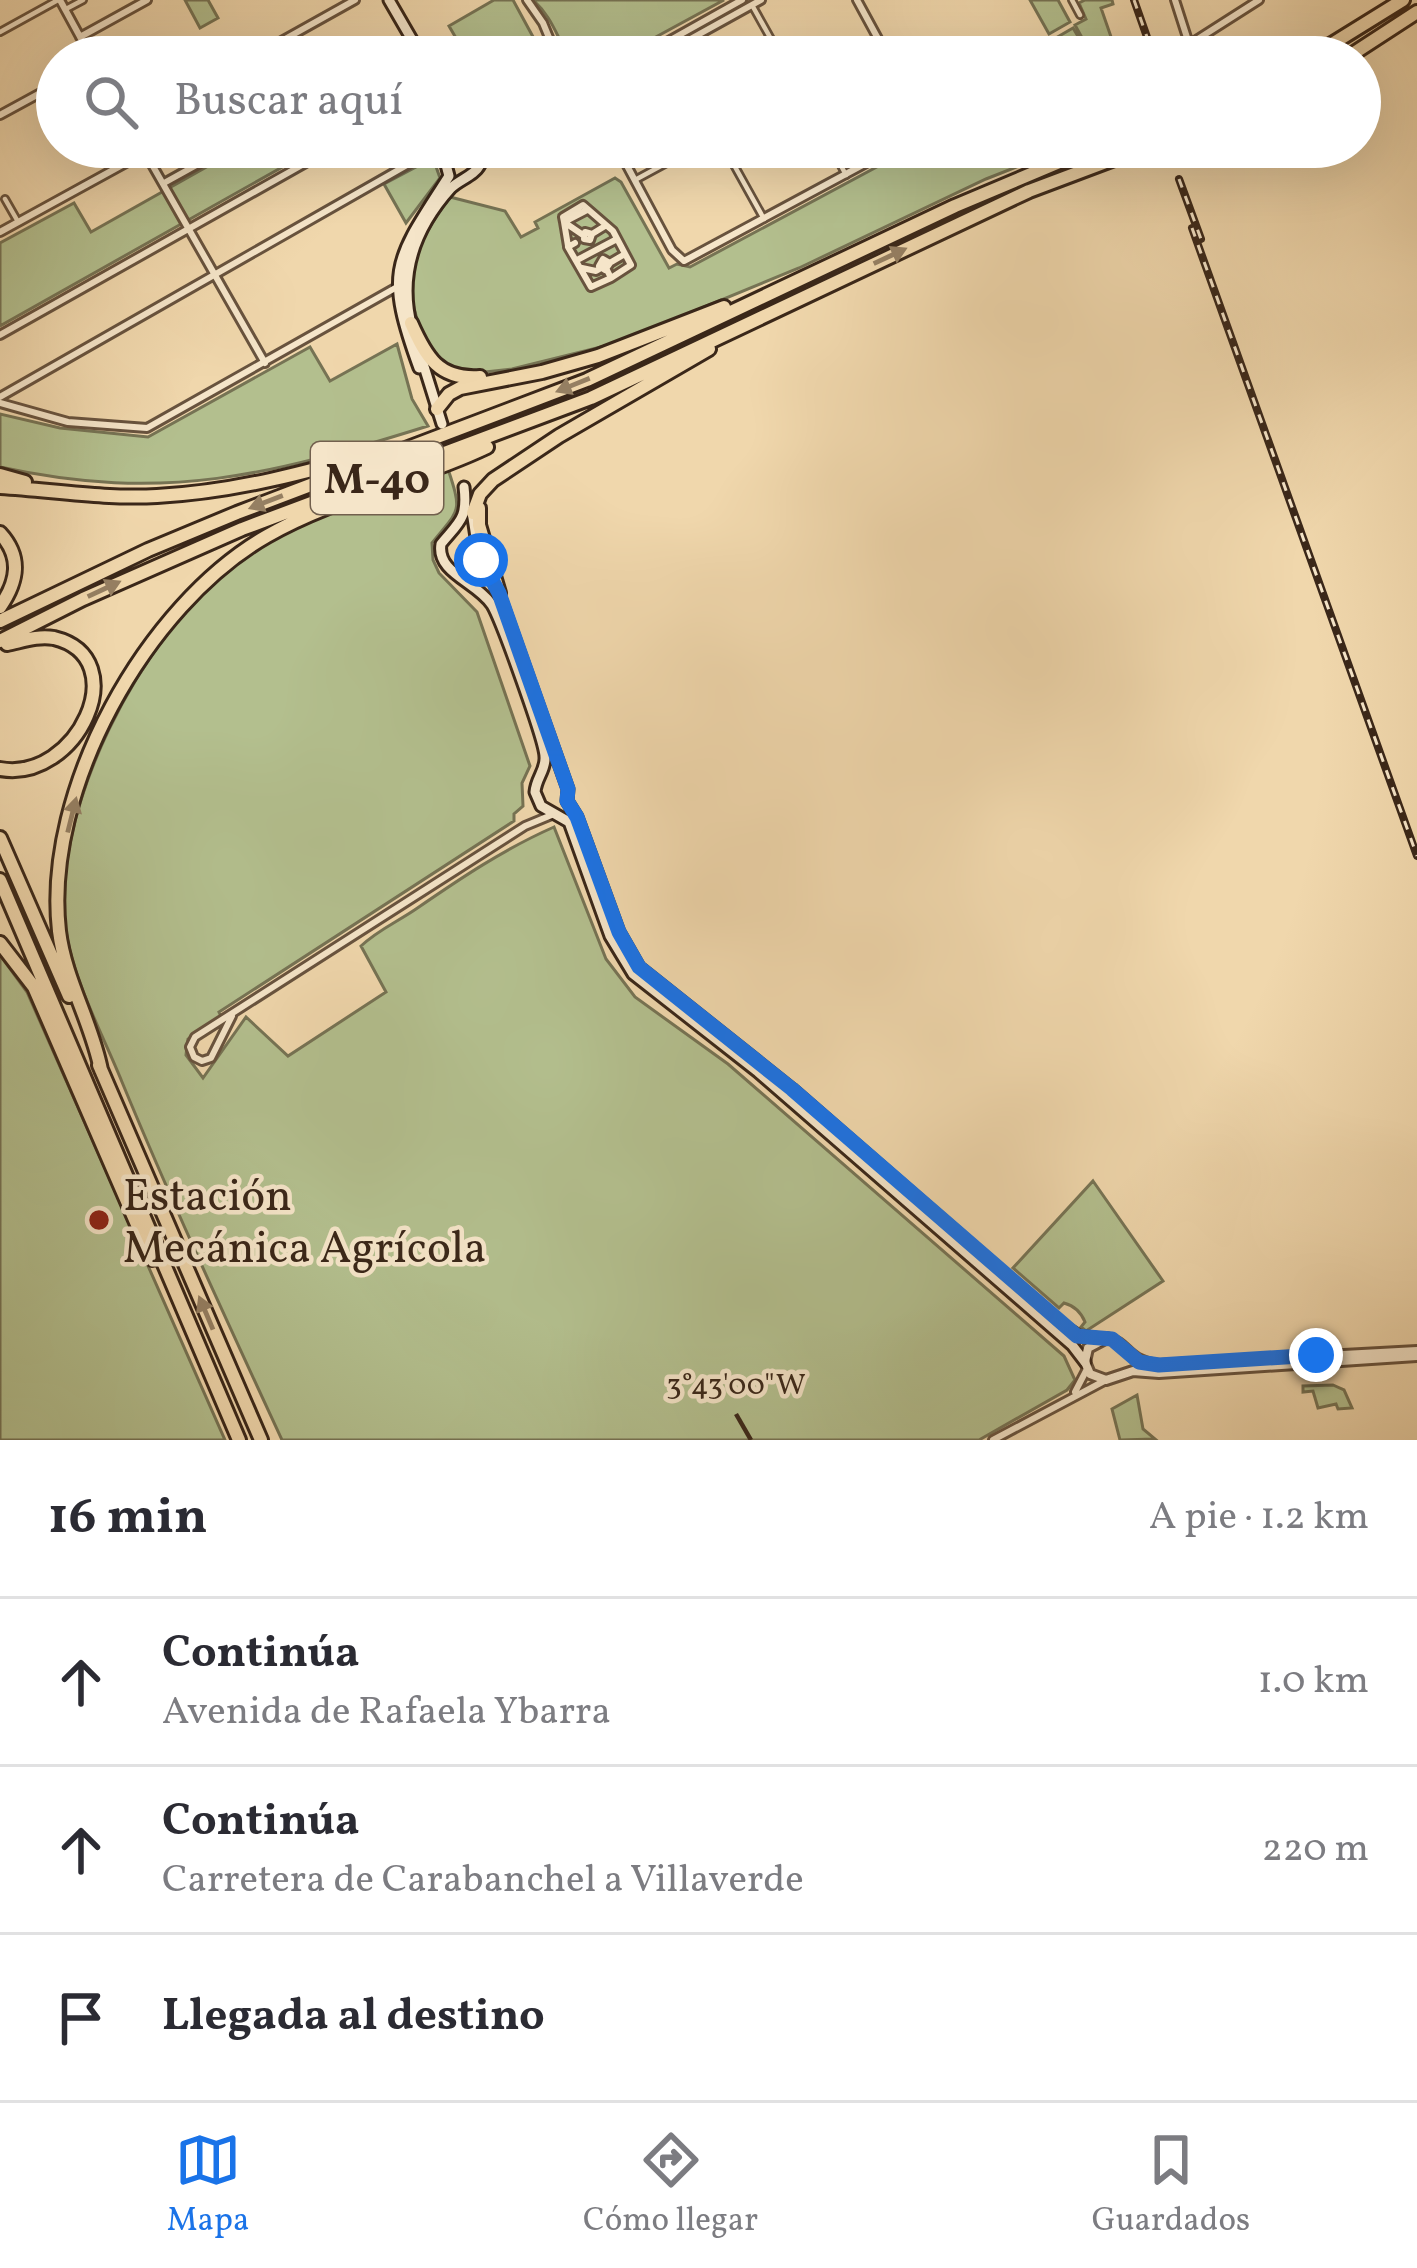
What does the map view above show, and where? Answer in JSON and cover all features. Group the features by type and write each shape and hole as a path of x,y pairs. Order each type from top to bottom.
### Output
{"highway":[{"path":"1345,36 1403,0"},
{"path":"1380,36 1417,12"},
{"name":"M-40","path":"0,620 148,550 587,380 1045,168"},
{"name":"M-40","path":"0,642 83,599 242,529 591,398 1029,191 1090,168"},
{"path":"437,409 460,388 565,366 794,284"},
{"path":"473,513 483,489 508,470 756,320"},
{"path":"411,323 430,362 458,377 565,366"},
{"path":"101,1070 95,1040 64,957 59,930 60,879 80,787 129,677 186,598 266,536 482,449 516,429"},
{"path":"0,487 157,496 229,489 455,433"},
{"path":"499,593 478,513 482,499 508,470"},
{"path":"0,476 91,494"},
{"path":"0,532 15,555 16,568 11,592 0,607"},
{"path":"0,642 39,637 70,645 93,679 87,720 52,760 34,770 0,769"},
{"path":"0,838 261,1440"},
{"path":"0,880 239,1440"},
{"path":"0,943 34,987 171,1301 189,1325"}],"main road":[{"path":"389,0 410,36"},
{"path":"437,409 404,327 397,287 407,242 450,168"},
{"path":"442,424 405,289 413,245 429,216 478,168"},
{"path":"450,171 466,176"},
{"path":"457,466 473,513 474,565 499,593 568,789 567,801 619,932 639,967 792,1089 1065,1327 1077,1336 1101,1339"},
{"path":"464,487 465,512 454,533 441,544 440,556 445,566 482,593 498,620 546,753 536,780 537,797 569,822 610,936 632,974 758,1072 1072,1345 1086,1366"},
{"path":"454,533 466,533 476,540"},
{"path":"455,572 474,565"},
{"path":"536,780 548,771 562,779"},
{"path":"553,811 567,801"}],"street":[{"path":"0,32 59,0 79,36"},
{"path":"65,9 82,0"},
{"path":"82,36 147,0"},
{"path":"291,36 355,0"},
{"path":"527,0 549,36"},
{"path":"678,36 742,0"},
{"path":"857,0 877,36"},
{"path":"1072,0 1080,15"},
{"path":"1174,0 1187,36"},
{"path":"1207,36 1259,0"},
{"path":"701,36 757,2 772,36"},
{"path":"0,116 36,96"},
{"path":"0,232 112,168"},
{"path":"154,168 265,363"},
{"path":"163,184 192,168"},
{"path":"0,334 297,168"},
{"path":"0,400 402,168"},
{"path":"628,168 672,250 683,261 858,168"},
{"path":"635,181 658,168"},
{"path":"736,168 764,220"},
{"path":"842,168 846,175"},
{"path":"5,199 18,222"},
{"path":"592,252 585,267 604,270 631,266 617,239 583,206 563,217 564,222 582,240 592,252 604,270"},
{"path":"564,222 582,240 581,265 591,287 625,254"},
{"path":"582,240 605,225"},
{"path":"581,265 592,252 617,239"},
{"path":"581,265 604,270"},
{"path":"0,400 68,422 147,428 397,287"},
{"path":"525,826 536,815 537,797"},
{"path":"232,1016 211,1058 194,1057 190,1048 195,1037 553,811"},
{"path":"1073,1395 1088,1348 1101,1339 1117,1341 1139,1362 1159,1365 1417,1353"},
{"path":"993,1440 1073,1395 1133,1371 1159,1373 1417,1353"},
{"path":"1086,1366 1095,1377 1110,1380 1125,1369 1126,1354"}],"green space":[{"path":"185,0 208,0 218,18 200,28"},
{"path":"494,0 513,0 533,36 455,36 449,26"},
{"path":"533,0 724,0 658,36 558,36"},
{"path":"1030,0 1058,0 1070,22 1049,34"},
{"path":"1112,0 1113,4 1101,8 1111,36 1081,36 1075,25 1086,19 1079,3"},
{"path":"205,168 281,168 0,326 0,243 74,203 91,232"},
{"path":"414,168 436,168 440,178 406,223 384,184"},
{"path":"875,168 1014,168 799,268 617,343 512,369 467,374 439,366 412,299 422,241 450,197 505,211 521,237 538,228 535,222 615,178 669,268 677,264 690,267"},
{"path":"397,344 412,399 428,426 267,470 167,483 59,478 0,467 0,414 60,428 148,437 310,347 330,381"},
{"path":"448,469 456,510 432,543 433,560 439,573 477,612 530,766 522,783 523,806 514,814 514,821 219,1012 221,1016 188,1039 186,1055 203,1078 246,1017 288,1056 386,992 361,946 367,940 483,865 554,827 606,959 635,997 728,1064 1064,1356 1075,1380 1067,1390 979,1440 282,1440 160,1172 77,974 67,937 64,889 71,837 87,783 136,679 203,593 239,561 288,532"},
{"path":"0,955 27,992 225,1440 0,1440"},
{"path":"1093,1181 1163,1281 1086,1331 1077,1310 1064,1303 1059,1308 1013,1268"},
{"path":"1333,1385 1344,1390 1352,1408 1338,1409 1336,1404 1318,1408 1313,1391 1303,1392 1303,1386"},
{"path":"1137,1395 1143,1429 1155,1439 1120,1440 1112,1409"}],"railway":[{"path":"1134,0 1147,36"},
{"path":"1179,179 1201,239"},
{"path":"1192,228 1417,856"}],"place":[{"name":"Estación Mecánica Agrícola","path":"99,1220"}],"route":[{"path":"481,560 507,616 568,789 567,801 627,951 639,967 792,1089 1077,1336 1112,1339 1139,1362 1159,1365 1316,1355"}]}
